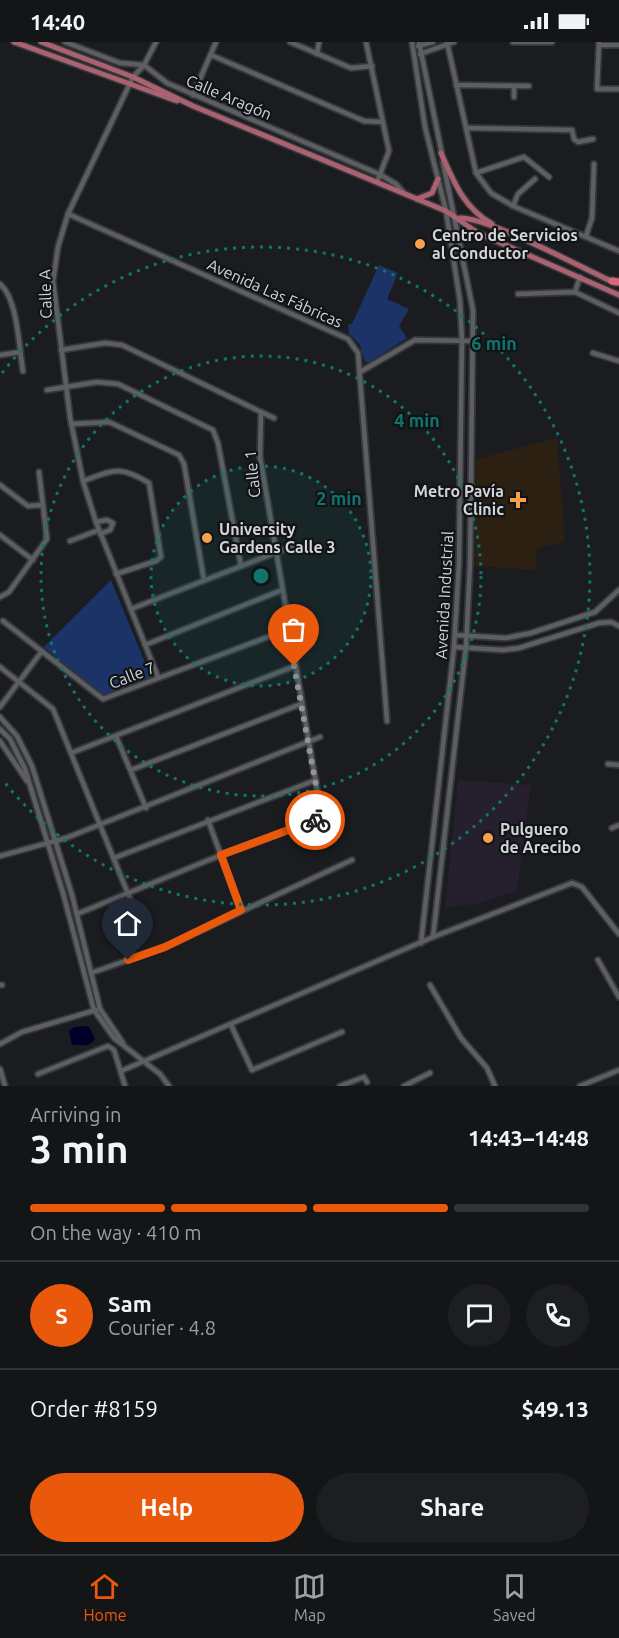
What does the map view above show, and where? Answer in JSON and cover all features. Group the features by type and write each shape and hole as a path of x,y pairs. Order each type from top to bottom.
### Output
{"main road":[{"path":"14,42 193,106"},
{"path":"41,42 133,77 193,106 446,211 458,217 478,233 619,295"},
{"path":"441,153 459,193 470,209 512,235"},
{"path":"417,199 432,193 438,179"},
{"path":"458,217 468,218 512,235 617,282"}],"street":[{"path":"133,77 144,65 156,42"},
{"path":"193,95 216,42"},
{"path":"290,42 351,68 372,66"},
{"path":"317,54 319,42"},
{"path":"366,42 389,151 377,183"},
{"path":"412,45 433,42"},
{"path":"441,42 447,43"},
{"path":"414,56 454,42"},
{"path":"513,42 552,42"},
{"name":"Calle Aragón","path":"68,43 120,63 144,65 167,83 381,175 396,184 404,193"},
{"path":"447,43 476,173 491,193 513,206 619,251"},
{"name":"Avenida Industrial","path":"419,44 441,153 458,217 470,291 472,341 466,647 433,937"},
{"path":"619,45 599,44 597,89 619,90"},
{"name":"Avenida Industrial","path":"412,45 425,127 446,211 460,301 462,341 459,563 455,635 426,908 420,943"},
{"path":"211,55 364,121 383,122"},
{"name":"Calle A","path":"133,77 68,214 58,247 53,280 71,424 83,481 96,522 158,678"},
{"path":"456,85 529,86"},
{"path":"514,87 514,97"},
{"path":"466,128 572,130 578,142 593,139"},
{"path":"476,173 524,157 549,177"},
{"path":"586,236 592,218 594,164"},
{"path":"513,206 518,194 535,179"},
{"name":"Avenida Las Fábricas","path":"68,214 348,339 358,353 387,721"},
{"path":"575,292 580,277"},
{"path":"0,284 5,289 14,313 23,371"},
{"path":"518,294 575,292 619,313"},
{"path":"360,372 415,340 472,341"},
{"path":"61,350 105,343 122,345 274,418"},
{"path":"0,355 20,352"},
{"path":"593,353 619,361"},
{"path":"47,390 97,382 118,384 213,430 218,443 241,566"},
{"name":"Calle 1","path":"261,412 260,457 307,742 322,818"},
{"path":"71,424 109,422 179,455 184,464 204,580"},
{"path":"83,481 117,469 129,471 149,483 161,557 156,561 116,574"},
{"path":"0,597 9,592 47,539 39,472"},
{"path":"0,486 28,506 43,505"},
{"name":"Calle A","path":"96,522 107,520 112,523 110,530 100,532"},
{"path":"70,541 100,532"},
{"path":"0,536 33,560"},
{"path":"131,609 293,546"},
{"path":"145,645 282,590"},
{"path":"455,635 506,638 531,633 596,612 619,590"},
{"name":"Calle 7","path":"3,621 103,699 289,628"},
{"path":"454,646 503,650 533,644 599,623 611,622 619,626"},
{"path":"0,707 42,651"},
{"path":"71,753 294,666"},
{"path":"0,667 52,709 137,916"},
{"path":"130,770 301,704"},
{"path":"0,717 10,726 24,748 56,841 77,914 100,1009 123,1043"},
{"path":"0,729 18,753 30,784 49,843 94,1010 114,1038 160,1074 169,1086"},
{"path":"116,736 146,808"},
{"path":"0,856 56,841 146,808 320,737"},
{"path":"0,741 30,784"},
{"path":"608,764 619,765"},
{"path":"441,770 453,772"},
{"path":"114,858 315,780"},
{"path":"77,914 221,855 322,818 338,809"},
{"path":"207,820 241,910"},
{"path":"612,828 619,825"},
{"path":"91,973 165,947 352,860"},
{"path":"121,1071 433,937 572,883 582,887 619,934"},
{"path":"426,908 436,909"},
{"path":"598,960 619,997"},
{"path":"430,985 461,1038 488,1068 495,1086"},
{"path":"0,1044 22,1032 100,1009"},
{"path":"231,1024 252,1070 342,1032"},
{"path":"38,1074 108,1046 114,1050 125,1086"},
{"path":"0,1069 5,1086"},
{"path":"580,1086 619,1070"},
{"path":"404,1086 430,1073"},
{"path":"340,1086 364,1077 367,1083"}],"shaded area":[{"path":"379,265 398,273 387,299 409,309 399,326 407,338 370,362 365,362 360,345 349,333 348,325 352,324"},
{"name":"Metro Pavía Clinic","path":"557,438 565,541 537,549 536,570 475,566 476,459"},
{"path":"111,580 151,677 104,696 44,647"},
{"name":"Pulguero de Arecibo","path":"458,780 531,785 517,891 480,903 445,908"},
{"path":"74,1027 89,1027 95,1039 87,1045 72,1045 69,1031"}],"way so far":[{"path":"294,666 322,818 315,820"}],"place":[{"name":"Centro de Servicios al Conductor","path":"420,244"},
{"name":"Metro Pavía Clinic","path":"518,500"},
{"name":"University Gardens Calle 3","path":"207,538"},
{"name":"Pulguero de Arecibo","path":"488,838"}],"route":[{"path":"128,960 165,947 241,910 221,855 315,820"}]}
